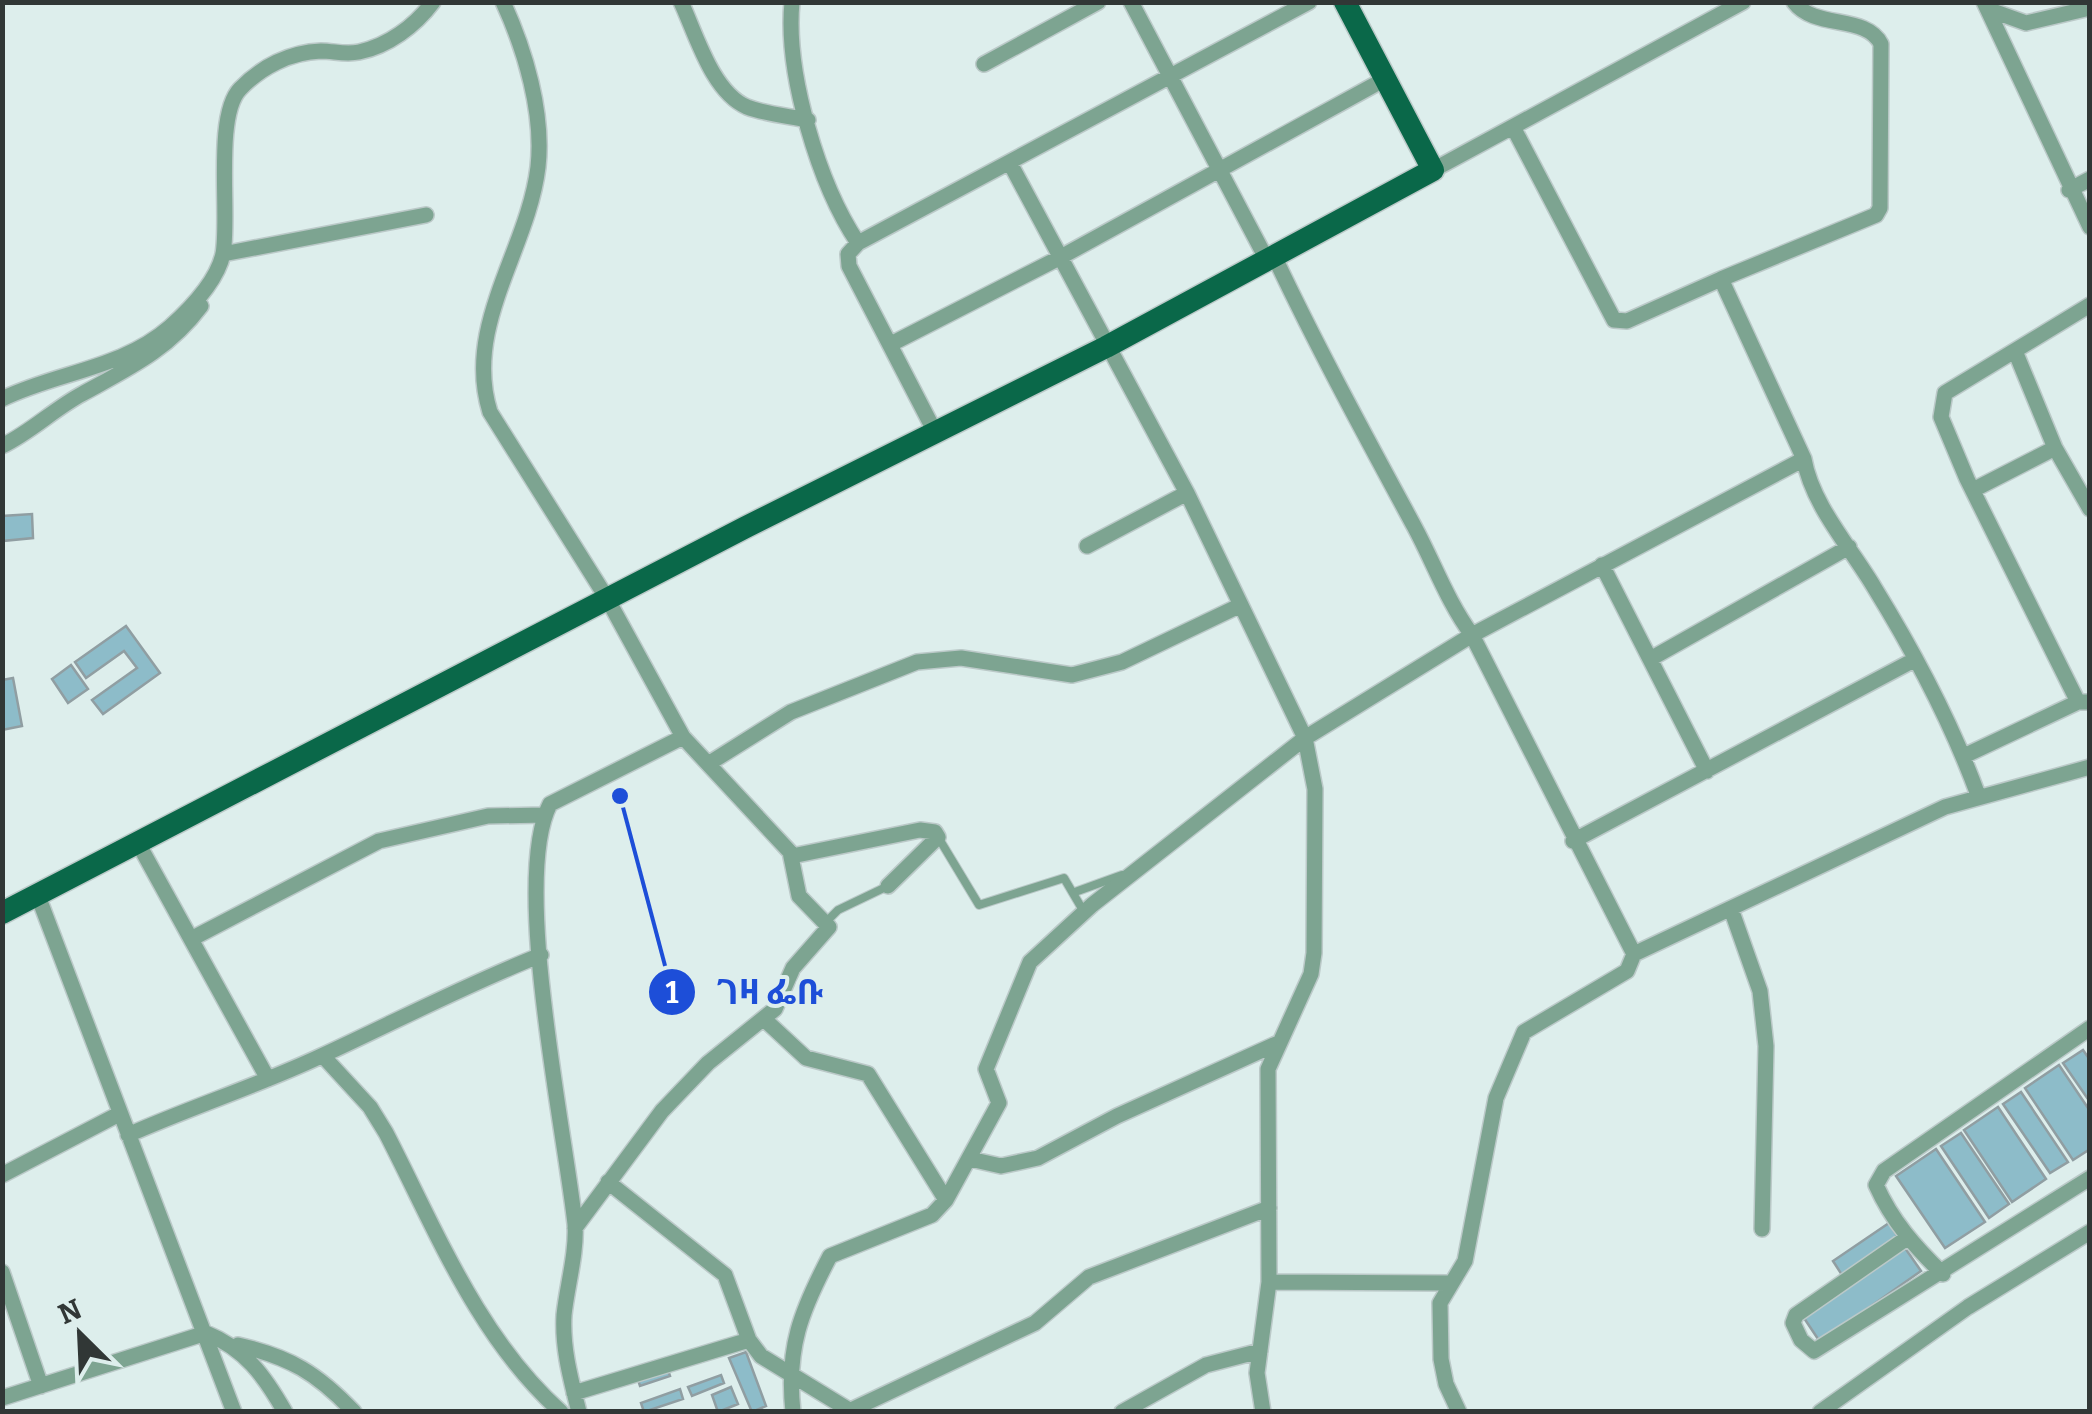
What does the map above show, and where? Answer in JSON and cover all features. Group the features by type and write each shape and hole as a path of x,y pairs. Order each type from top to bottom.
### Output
{"main road":[{"path":"2,913 1106,347 1433,170 1344,2"}],"street":[{"path":"2,446 79,395 136,368 166,345 202,304 223,254 226,139 236,92 267,66 301,54 342,54 371,48 404,32 433,2"},
{"path":"503,2 520,40 531,92 538,169 493,306 482,385 490,412 608,600 683,737 792,856 798,896 827,921 827,933 793,968 781,1000 685,1087 575,1228"},
{"path":"681,2 720,82 734,98 746,106 808,120"},
{"path":"792,2 789,38 808,120 831,196 858,243"},
{"path":"984,64 1098,2"},
{"path":"1131,2 1218,170 1271,259 1449,601 1472,635 1634,954"},
{"path":"936,434 849,266 848,254 858,243 1011,165 1309,2"},
{"path":"1433,170 1744,2"},
{"path":"1513,127 1614,320 1627,322 1876,214 1880,208 1881,44 1872,32 1833,23 1800,10 1794,2"},
{"path":"1987,6 2026,23 2090,8"},
{"path":"1987,6 2069,190 2090,227"},
{"path":"891,344 1058,258 1385,79"},
{"path":"1011,165 1187,494 1305,738 1315,789 1314,953 1310,974 1276,1044 1268,1070 1269,1282 1260,1351 1263,1412"},
{"path":"2069,190 2090,179"},
{"path":"223,254 426,216"},
{"path":"2,399 130,353 169,328 214,275"},
{"path":"1721,279 1804,459 1811,487 1914,660 1964,756 1978,795"},
{"path":"1964,756 2084,702 1973,490 1941,417 1940,404 1945,393 2090,306"},
{"path":"2015,351 2055,448 2090,510"},
{"path":"1973,490 2055,448"},
{"path":"793,1412 790,1378 795,1330 830,1256 924,1221 946,1200 999,1103 986,1069 1030,962 1135,870 1305,738 1472,635 1804,459"},
{"path":"1087,546 1187,494"},
{"path":"1652,658 1850,547"},
{"path":"1602,565 1707,770"},
{"path":"708,764 791,712 917,662 961,658 1072,675 1122,662 1241,605"},
{"path":"1573,840 1914,660"},
{"path":"579,1412 565,1353 564,1318 575,1228 541,956 535,866 544,815 562,794 683,737"},
{"path":"1459,1412 1446,1384 1440,1303 1465,1261 1496,1098 1518,1041 1534,1024 1626,970 1634,954 1978,795 2090,767"},
{"path":"191,940 379,842 488,816 544,815"},
{"path":"792,856 920,830 938,836 888,886"},
{"path":"138,843 268,1079"},
{"path":"38,896 234,1412"},
{"path":"1732,909 1760,990 1766,1046 1762,1229"},
{"path":"128,1135 220,1094 322,1056 460,989 541,956"},
{"path":"764,1019 806,1058 868,1074 946,1200"},
{"path":"1942,1274 1906,1238 1876,1185 1884,1171 2090,1028"},
{"path":"970,1158 1001,1166 1038,1158 1166,1092 1276,1044"},
{"path":"322,1056 378,1120 496,1341 556,1410"},
{"path":"2,1175 119,1114"},
{"path":"1906,1238 1796,1314 1793,1323 1807,1348 1814,1351 2090,1178"},
{"path":"608,1182 725,1275 749,1340 790,1378 848,1411 1035,1324 1089,1277 1269,1208"},
{"path":"1820,1412 1968,1307 2090,1232"},
{"path":"2,1272 42,1386"},
{"path":"1269,1282 1449,1283"},
{"path":"2,1398 206,1334 234,1345 283,1355 354,1412"},
{"path":"574,1393 749,1340"},
{"path":"234,1345 248,1356 285,1412"},
{"path":"1122,1412 1206,1366 1260,1351"}],"lane":[{"path":"938,836 980,905 1064,878 1084,912"},
{"path":"1074,892 1135,870"},
{"path":"827,921 838,910 888,886"}],"building":[{"path":"32,514 33,538 2,541 2,516"},
{"path":"126,626 160,673 103,714 92,700 137,668 124,651 86,678 75,662"},
{"path":"71,665 88,689 68,703 52,679"},
{"path":"13,678 22,726 2,730 2,680"},
{"path":"2083,1050 2090,1060 2090,1102 2063,1063"},
{"path":"2059,1065 2090,1111 2090,1149 2073,1160 2025,1088"},
{"path":"2021,1092 2068,1162 2050,1173 2003,1104"},
{"path":"1998,1107 2046,1179 2012,1202 1964,1130"},
{"path":"1961,1133 2009,1204 1989,1218 1941,1146"},
{"path":"1936,1149 1985,1222 1945,1248 1896,1176"},
{"path":"1889,1223 1898,1237 1842,1275 1833,1261"},
{"path":"1905,1248 1921,1271 1820,1342 1804,1318"},
{"path":"746,1352 766,1406 752,1412 729,1358"},
{"path":"667,1367 670,1376 640,1386 637,1377"},
{"path":"721,1375 724,1383 692,1396 688,1387"},
{"path":"731,1387 738,1404 718,1412 712,1395"},
{"path":"680,1389 683,1399 644,1412 641,1403"}],"place":[{"name":"ገዛ ፌቡ","path":"620,796"}]}
